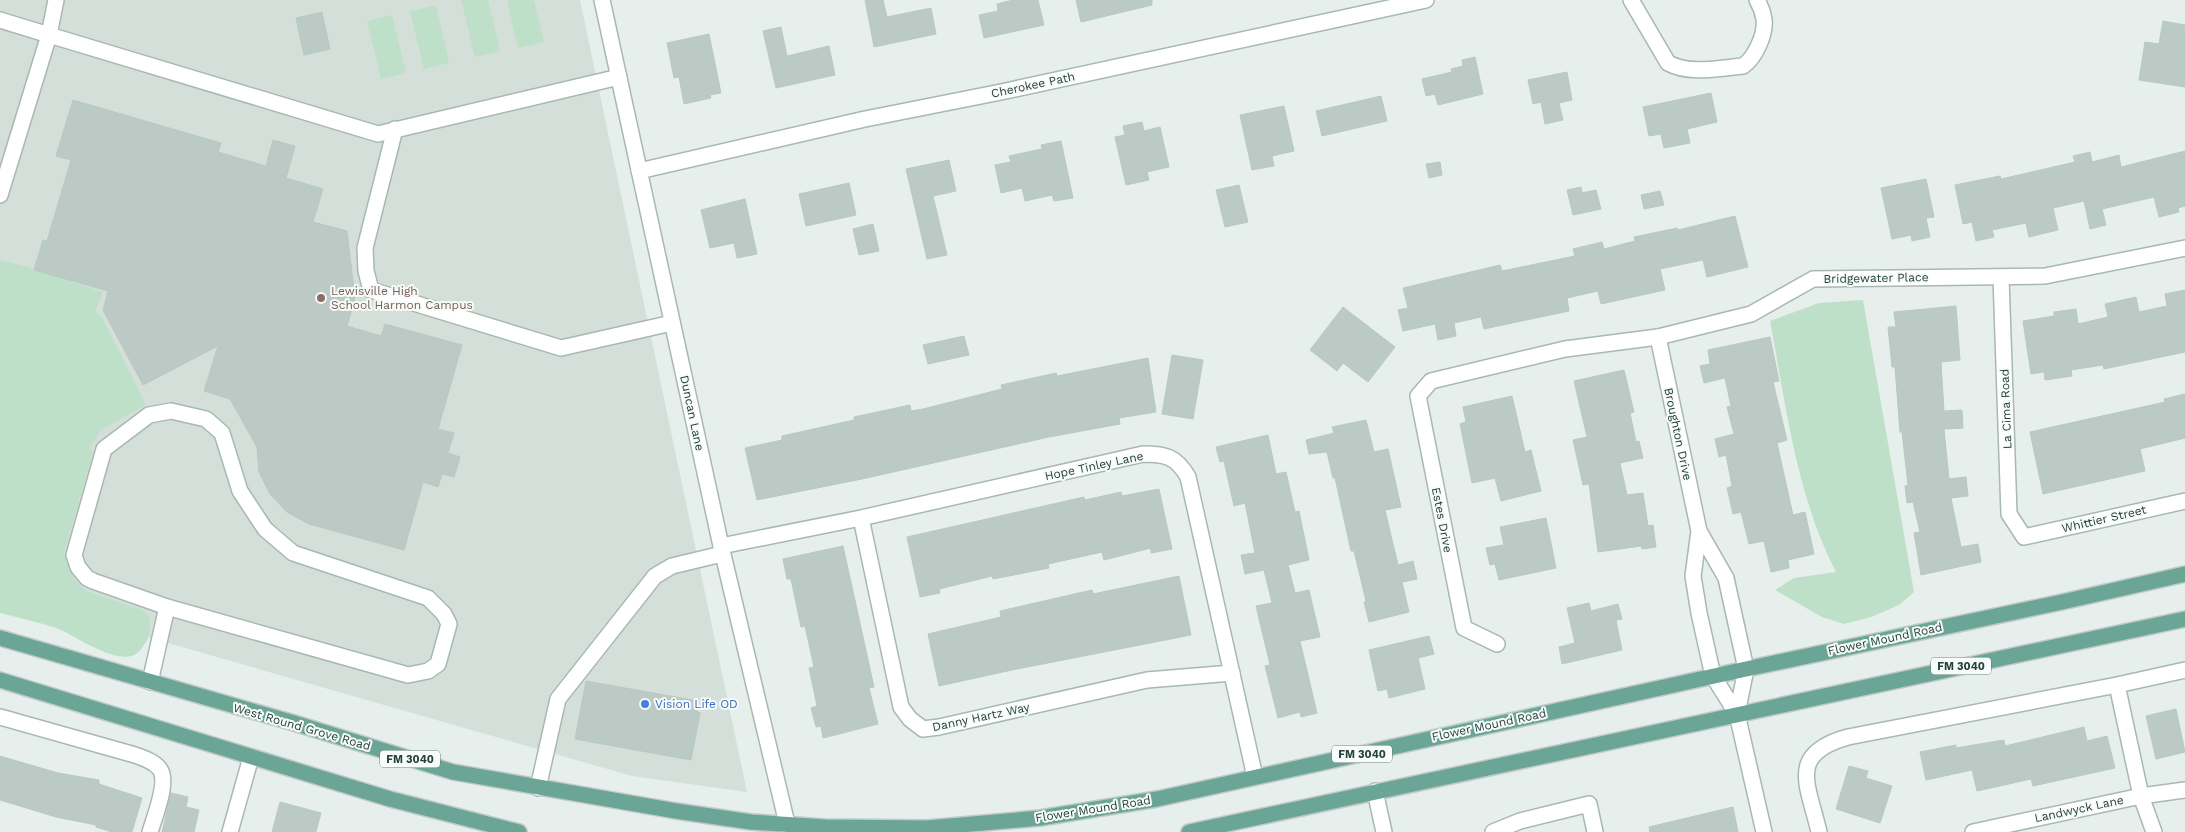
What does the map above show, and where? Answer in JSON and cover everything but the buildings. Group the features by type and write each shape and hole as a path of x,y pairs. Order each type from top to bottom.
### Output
{"main road":[{"name":"Flower Mound Road","path":"788,828 927,828 1008,822 1157,799 1746,668 2062,602 2185,574"},
{"name":"FM 3040","path":"1189,832 2185,619"},
{"name":"West Round Grove Road","path":"0,638 294,723 453,772 676,812 788,828"},
{"path":"0,680 390,799 514,831"}],"street":[{"path":"0,195 49,35 56,0"},
{"name":"Duncan Lane","path":"602,0 722,550 788,828"},
{"name":"Cherokee Path","path":"639,171 865,119 1001,92 1426,0"},
{"path":"1631,0 1668,63 1677,68 1693,70 1743,66 1750,62 1763,34 1764,19 1757,0"},
{"path":"0,20 378,134 619,77"},
{"path":"396,129 365,248 366,272 371,290 561,348 672,323"},
{"name":"Bridgewater Place","path":"1432,381 1564,349 1658,337 1751,314 1813,279 2045,276 2185,248"},
{"name":"La Cima Road","path":"2001,276 2009,514 2024,537"},
{"name":"Broughton Drive","path":"1658,337 1698,531 1693,576 1713,676 1737,714"},
{"name":"Estes Drive","path":"1432,381 1418,396 1464,628 1497,644"},
{"path":"171,411 206,419 222,432 240,491 265,529 293,552 428,598 444,614 448,624 438,664 428,671 408,675 167,607 87,578 78,567 74,555 104,449 149,415 171,411"},
{"name":"Hope Tinley Lane","path":"538,788 558,699 655,576 672,566 722,550 1143,454 1164,454 1182,467 1188,477 1255,777"},
{"name":"Whittier Street","path":"2024,537 2185,501"},
{"name":"Danny Hartz Way","path":"861,518 901,707 910,719 923,729 1146,680 1232,673"},
{"name":"Broughton Drive","path":"1698,531 1726,578 1746,668 1737,714"},
{"path":"150,682 167,607"},
{"path":"1819,832 1806,768 1811,756 1819,748 1830,742 2185,670"},
{"path":"2117,685 2141,796 2154,832"},
{"path":"1737,714 1764,832"},
{"path":"0,716 135,755 161,769 163,780 150,832"},
{"path":"230,832 251,757"},
{"name":"Landwyck Lane","path":"1974,832 2031,826 2141,796 2185,790"},
{"path":"1375,791 1384,832"},
{"path":"1493,832 1520,821 1589,804 1595,832"}],"shaded area":[{"name":"Lewisville High School Harmon Campus","path":"0,0 580,0 747,792 632,776 0,595"}],"green space":[{"path":"461,0 488,0 500,51 475,57"},
{"path":"507,0 534,0 544,42 518,48"},
{"path":"436,5 449,63 424,69 410,11"},
{"path":"392,15 406,73 381,79 367,21"},
{"path":"0,260 25,266 103,292 95,312 102,317 146,405 101,430 89,448 93,452 64,553 75,580 86,591 142,610 149,616 149,636 135,655 125,657 113,655 56,628 0,613"},
{"path":"1863,300 1914,592 1899,605 1871,617 1844,624 1822,617 1775,590 1794,578 1836,572 1822,543 1802,481 1787,417 1770,321 1819,303"}],"place":[{"name":"Lewisville High School Harmon Campus","path":"321,298"},
{"name":"Vision Life OD","path":"645,704"}]}
